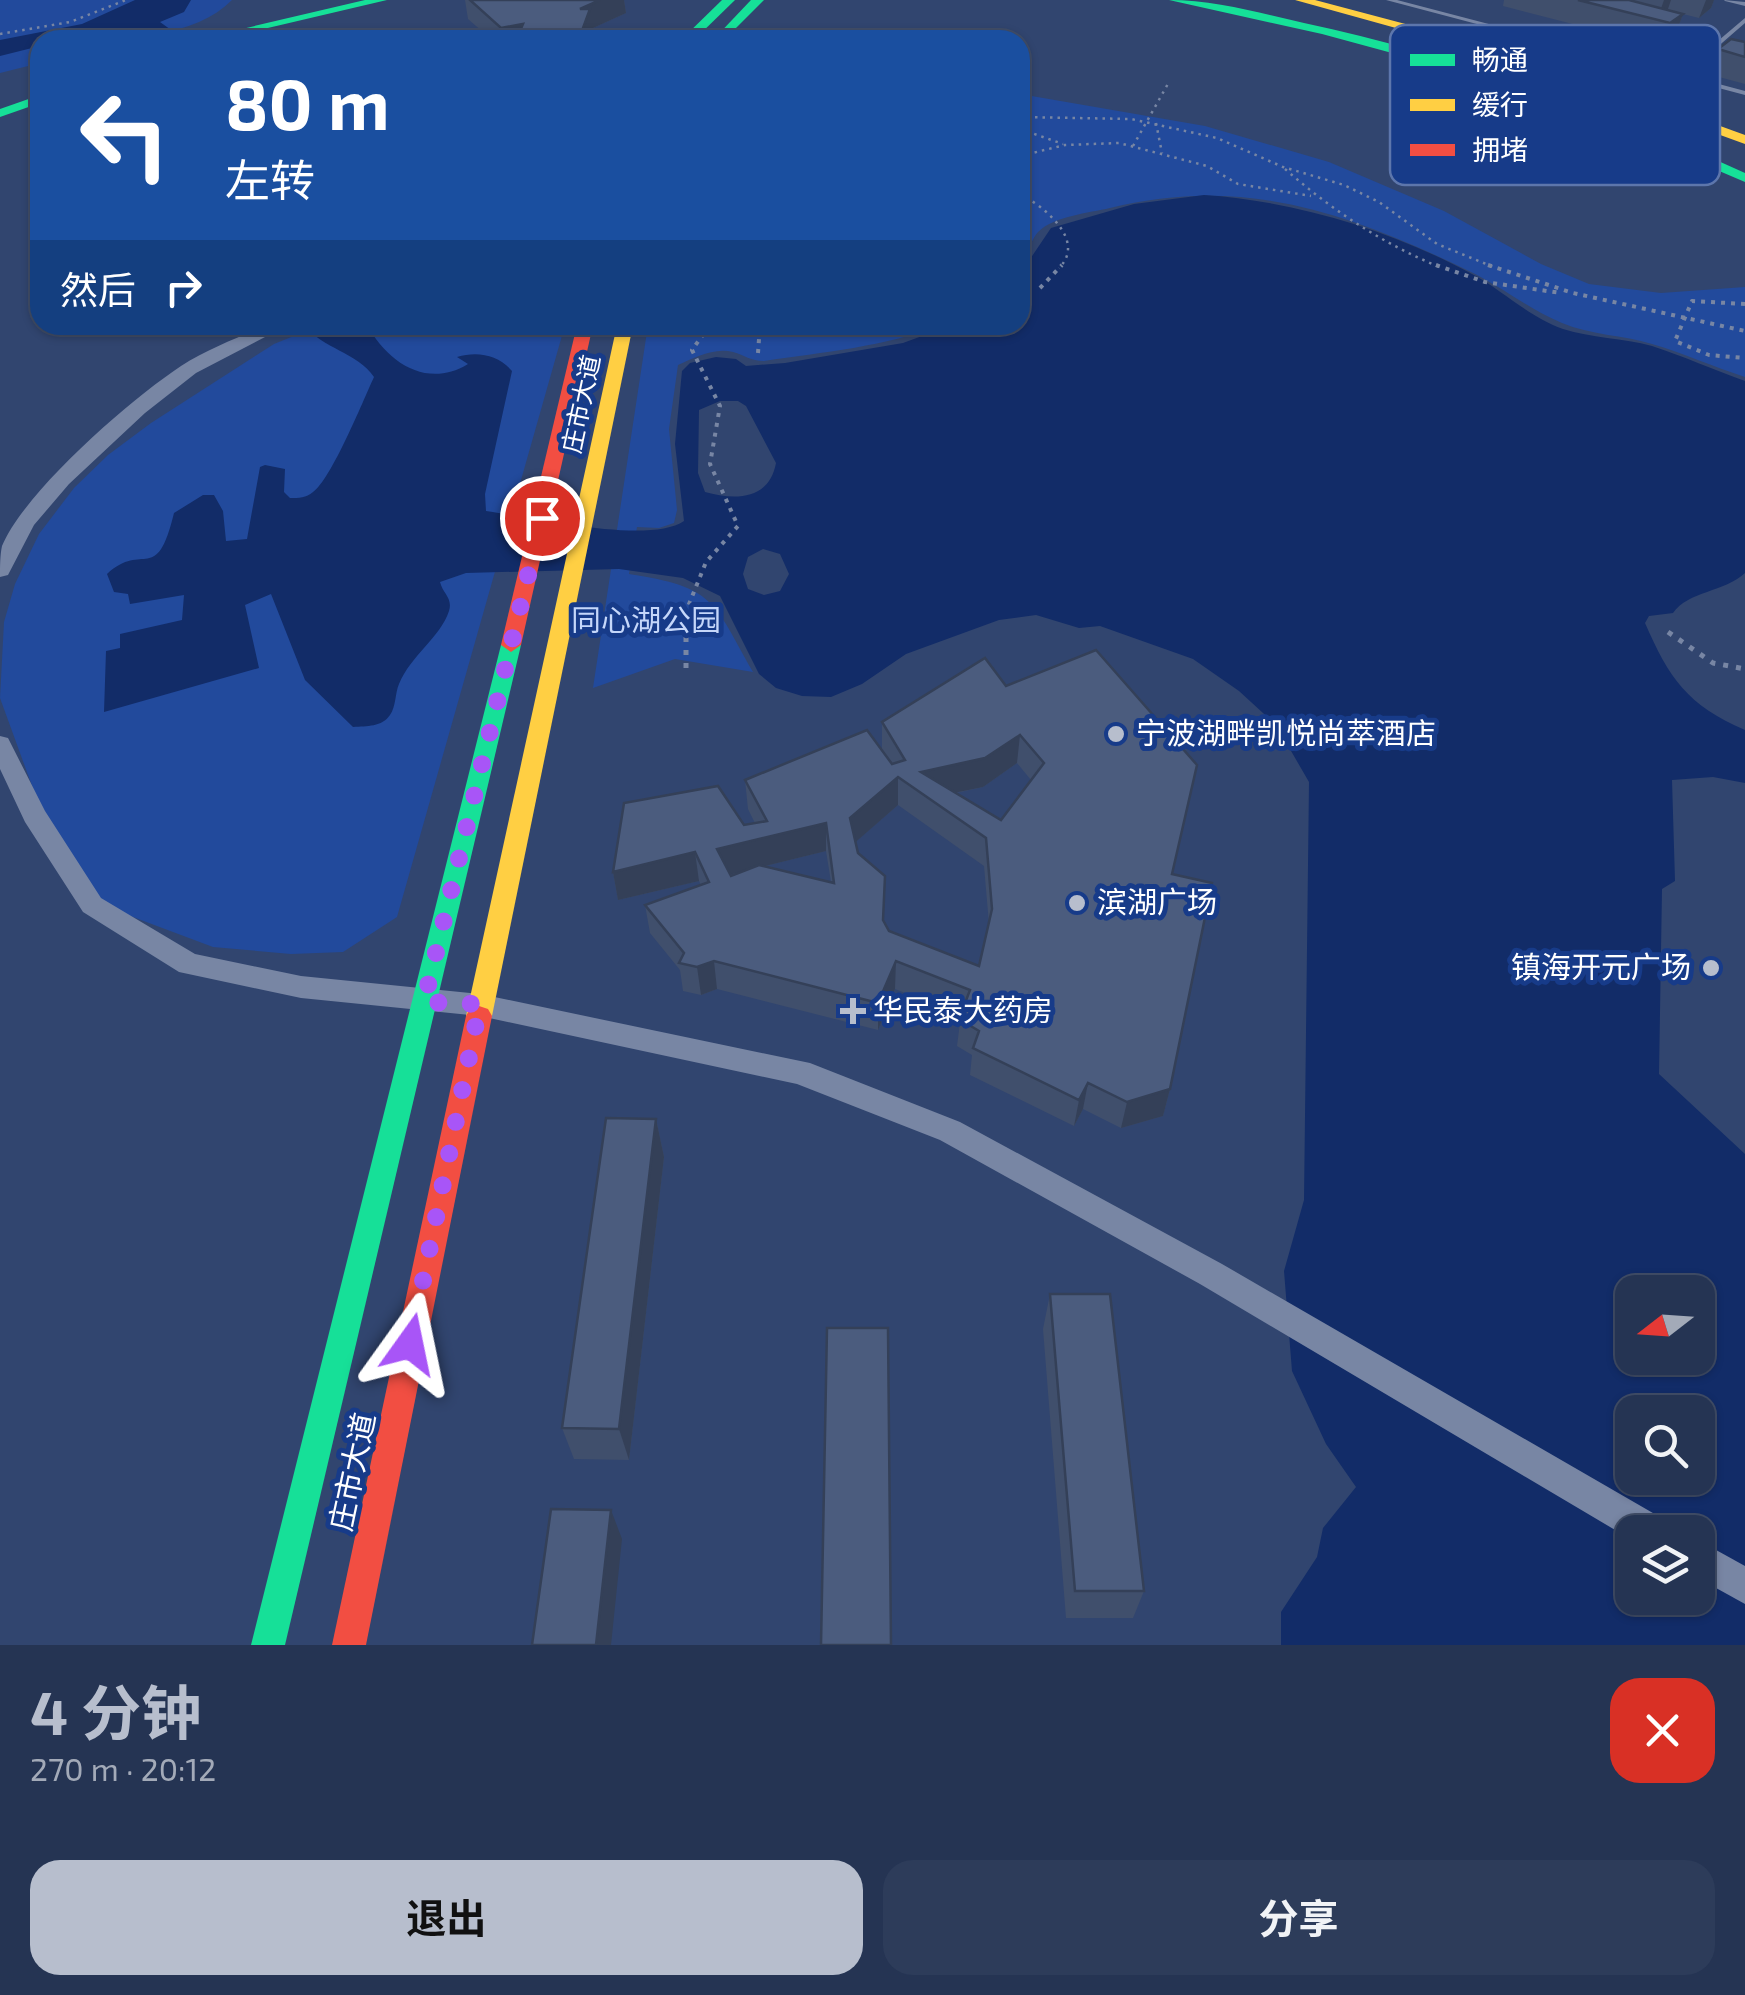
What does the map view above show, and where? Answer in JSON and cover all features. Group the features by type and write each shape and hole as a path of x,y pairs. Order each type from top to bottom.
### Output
{"street":[{"path":"222,30 346,0"},
{"path":"280,13 381,0"},
{"path":"728,30 758,0"},
{"path":"1175,0 1311,26 1390,48"},
{"path":"1223,0 1390,36"},
{"path":"1263,0 1390,29"},
{"path":"1301,0 1398,25"},
{"path":"696,30 718,5"},
{"path":"0,97 30,87"},
{"path":"0,113 30,102"},
{"path":"1720,130 1745,140"},
{"path":"1720,143 1745,153"},
{"path":"1720,154 1745,165"},
{"path":"1720,167 1745,178"},
{"path":"0,570 26,523 62,480 138,409 189,369 259,335"},
{"name":"庄市大道","path":"268,1645 584,335"},
{"name":"庄市大道","path":"349,1645 623,335"},
{"path":"0,744 34,815 92,905 190,964 301,987 424,1002 480,1004 800,1072 950,1130 1210,1274 1624,1515"},
{"path":"1715,1568 1745,1586"}],"lane":[{"path":"1389,0 1488,25"},
{"path":"1428,9 1442,0"},
{"path":"1727,0 1745,4"},
{"path":"1720,42 1745,20"},
{"path":"1720,87 1745,94"}],"path":[{"path":"0,34 70,22 126,0"},
{"path":"1133,146 1168,82"},
{"path":"1030,117 1085,115 1156,122 1217,138 1283,167 1344,185 1379,202 1437,244 1478,262 1572,293"},
{"path":"1156,122 1162,153"},
{"path":"1030,133 1065,145"},
{"path":"1030,154 1092,142 1133,146 1207,166 1238,184 1314,196"},
{"path":"1283,167 1337,216 1412,254 1512,286 1572,293 1745,332"},
{"path":"1030,200 1054,216 1066,233 1066,261 1040,288"},
{"path":"1745,304 1692,301 1675,341 1709,355 1745,358"},
{"path":"686,675 685,613 706,562 738,526 710,464 720,406 692,350 702,335"},
{"path":"758,353 759,335"},
{"path":"1668,632 1707,662 1726,669 1745,669"}],"green space":[{"path":"0,0 232,0 214,14 175,30 30,30 30,66 0,73"},
{"path":"1030,96 1205,126 1329,162 1444,211 1541,264 1589,284 1661,293 1745,287 1745,377 1652,344 1562,323 1425,250 1295,205 1206,196 1159,199 1062,219 1038,232 1030,246"},
{"path":"296,335 562,335 397,917 343,952 291,954 213,947 101,905 43,816 0,698 4,622 15,584 39,534 74,488 108,455 151,423 274,344"},
{"name":"同心湖公园","path":"646,335 910,335 764,361 719,351 678,365 669,429 677,510 674,523 659,528 637,527 629,574 679,585 708,601 753,672 675,659 593,688"}],"shaded area":[{"path":"135,0 191,0 184,12 160,22 171,30 51,30 82,24"},
{"path":"30,34 30,48 0,56 0,40"},
{"path":"1204,195 1238,198 1307,211 1376,231 1441,258 1563,329 1652,346 1745,381 1745,573 1688,600 1673,613 1649,616 1645,623 1682,688 1708,710 1745,730 1745,783 1713,777 1672,780 1675,881 1662,889 1659,1074 1745,1154 1745,1645 1281,1645 1281,1612 1317,1557 1323,1528 1356,1487 1326,1444 1292,1371 1284,1271 1304,1200 1309,782 1276,725 1239,691 1193,659 1100,626 1079,628 1036,615 999,620 906,654 862,684 831,697 802,696 776,688 759,674 720,596 683,578 619,569 466,573 440,582 449,599 445,621 404,674 390,715 378,724 353,727 305,680 271,594 245,605 259,668 104,712 106,651 120,648 120,634 182,620 184,595 130,604 128,594 114,592 107,574 120,565 155,556 174,513 203,495 214,495 223,511 226,541 247,539 260,467 285,469 284,492 290,498 299,498 320,485 337,457 374,377 359,362 315,335 373,335 397,361 424,373 453,371 468,364 457,357 472,354 494,358 512,371 485,494 486,511 618,530 667,528 684,521 675,444 682,371 690,363 716,357 736,359 746,366 785,363 903,343 925,335 1030,335 1030,259 1051,228 1134,204","holes":["720,401 738,401 746,406 776,463 772,475 766,485 749,495 705,492 698,473 699,410","763,549 780,554 789,574 780,591 764,595 748,589 743,574 748,557"]}],"building":[{"path":"470,0 600,0 580,9 590,9 582,30 520,30 523,24 501,28"},
{"path":"1578,0 1629,0 1683,14 1670,23"},
{"path":"1731,39 1745,42 1745,57 1720,50"},
{"name":"滨湖广场","path":"1096,650 1197,765 1172,874 1212,883 1170,1089 1127,1102 1088,1083 1079,1100 973,1048 979,1031 959,1019 970,990 896,961 878,1003 714,961 697,967 679,963 684,953 645,905 709,882 695,852 613,872 624,803 718,786 744,825 767,821 745,780 867,730 892,764 905,760 882,722 985,658 1006,686","holes":["1020,735 1044,763 1001,820 921,772 985,758","898,777 986,838 992,909 979,966 889,931 883,920 885,876 858,853 850,818","826,823 834,883 759,865 731,876 717,849"]},
{"path":"606,1118 656,1119 619,1429 562,1428"},
{"path":"1050,1294 1110,1294 1144,1591 1075,1591"},
{"path":"827,1328 888,1328 891,1645 821,1645"},
{"path":"551,1509 611,1510 596,1645 532,1645"}],"traffic: fast":[{"path":"246,30 381,0"},
{"path":"698,30 729,0"},
{"path":"727,30 758,0"},
{"path":"1175,0 1390,48"},
{"path":"0,113 30,102"},
{"path":"1720,166 1745,178"},
{"path":"268,1645 511,645"}],"traffic: slow":[{"path":"1301,0 1395,25"},
{"path":"1720,131 1745,140"},
{"path":"479,1016 623,335"}],"traffic: jam":[{"path":"511,645 583,335"},
{"path":"349,1645 479,1016"}],"place":[{"name":"宁波湖畔凯悦尚萃酒店","path":"1116,734"},
{"name":"滨湖广场","path":"1077,903"},
{"name":"镇海开元广场","path":"1711,968"},
{"name":"华民泰大药房","path":"853,1011"}],"route":[{"path":"410,1344 480,1004 424,1002 542,518"}]}
